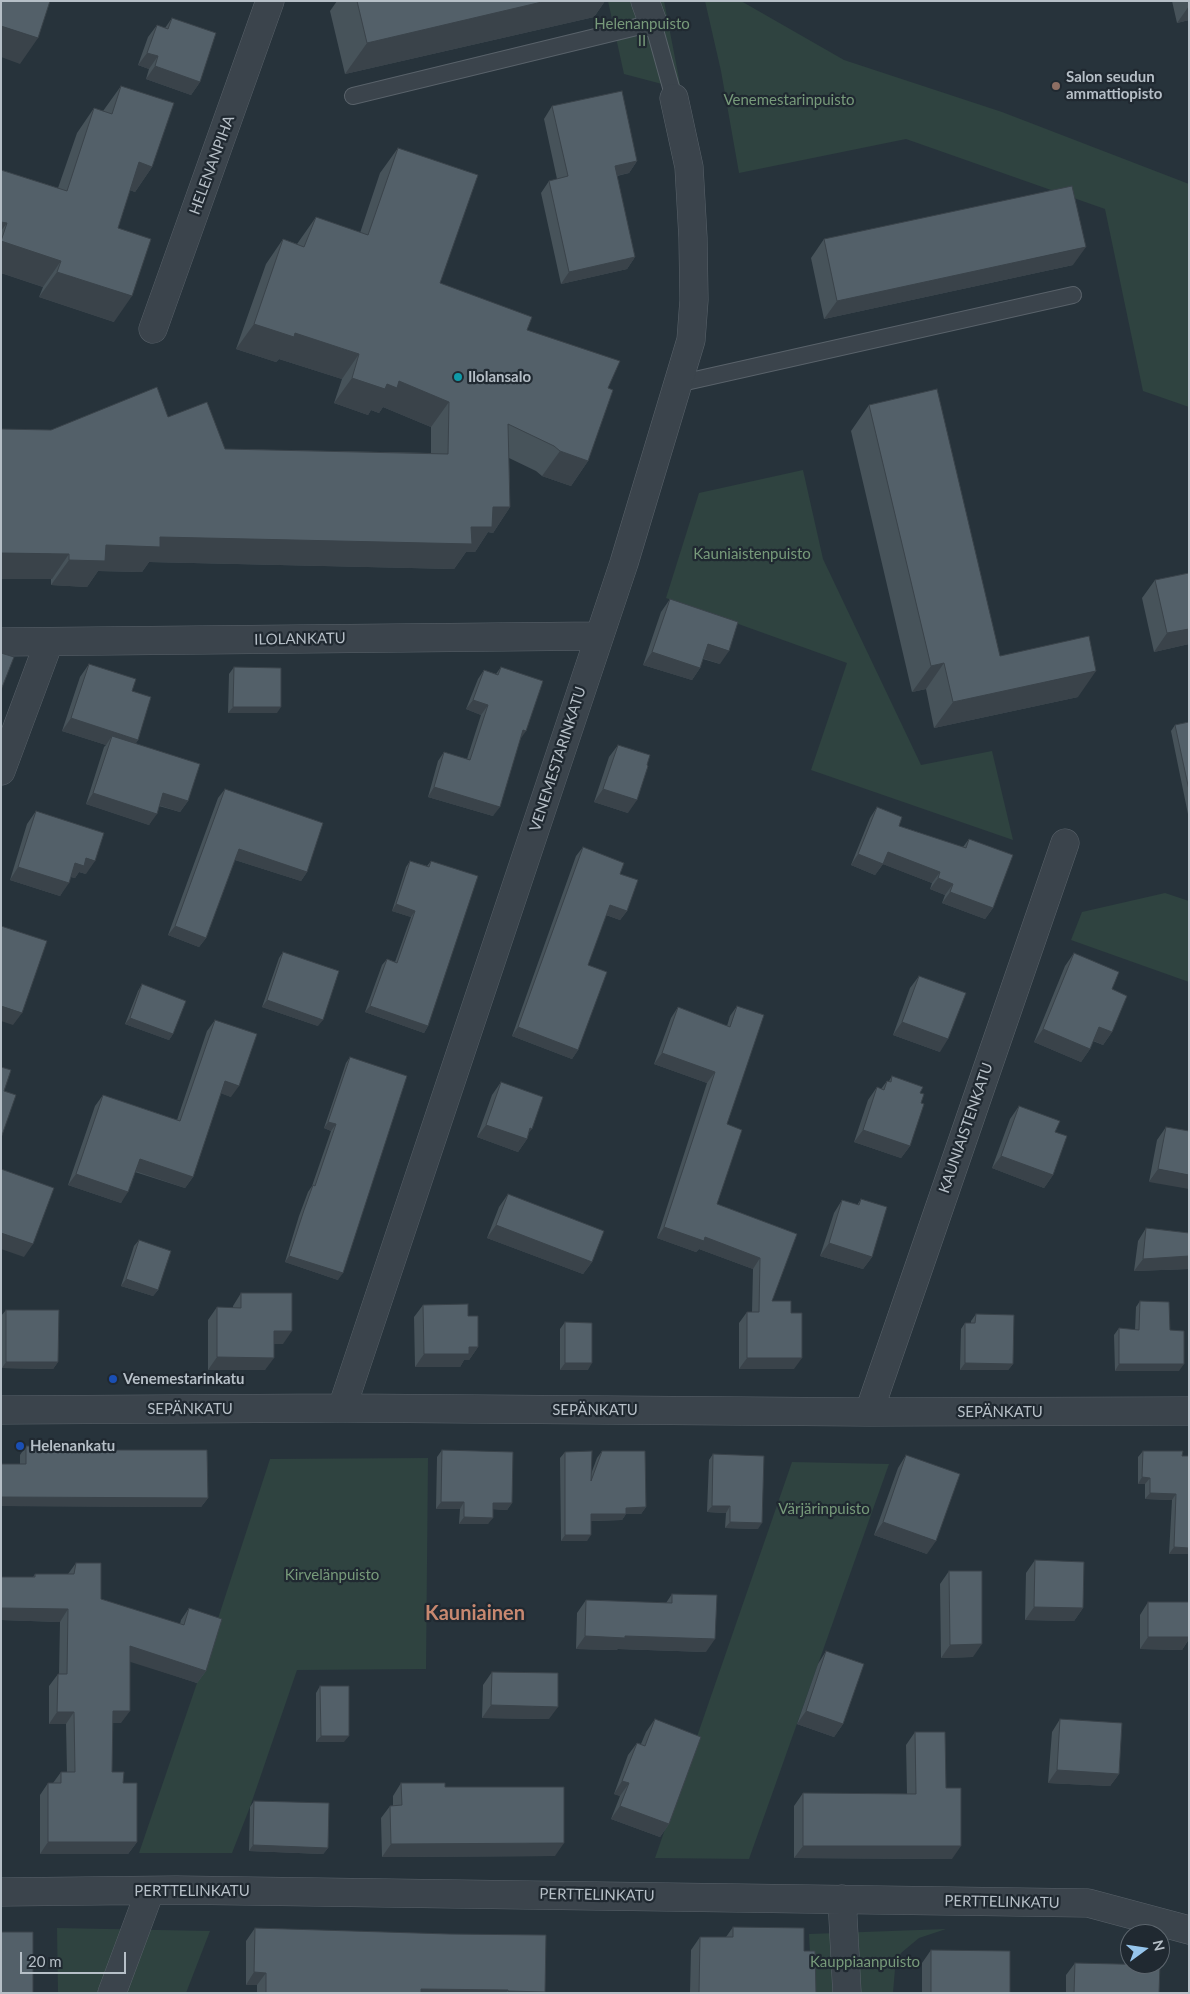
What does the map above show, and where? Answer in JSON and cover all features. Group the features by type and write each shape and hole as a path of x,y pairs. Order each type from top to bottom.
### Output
{"street":[{"name":"HELENANPIHA","path":"153,329 270,1"},
{"name":"VENEMESTARINKATU","path":"342,1408 624,563 691,340 694,300 689,167 674,98"},
{"name":"ILOLANKATU","path":"1,642 599,636"},
{"path":"1,771 49,642"},
{"name":"KAUNIAISTENKATU","path":"869,1412 1065,843"},
{"name":"SEPÄNKATU","path":"1,1410 342,1408 869,1412 1189,1411"},
{"path":"112,1993 150,1891"},
{"name":"PERTTELINKATU","path":"1,1892 150,1891 1088,1903 1189,1930"},
{"path":"842,1899 847,1993"}],"lane":[{"path":"353,96 649,12 674,98"},
{"path":"678,384 1073,295"}],"green space":[{"name":"Helenanpuisto II","path":"608,1 664,1 681,89 624,74"},
{"name":"Venemestarinpuisto","path":"705,1 741,1 844,60 1002,112 1189,184 1189,407 1143,391 1105,209 906,139 739,173 721,71"},
{"name":"Kauniaistenpuisto","path":"803,470 823,559 921,765 992,751 1013,840 811,770 847,663 666,598 699,493"},
{"path":"1165,893 1189,901 1189,982 1071,940 1082,912"},
{"name":"Kirvelänpuisto","path":"428,1458 426,1669 297,1670 250,1807 232,1853 139,1853 270,1459"},
{"name":"Värjärinpuisto","path":"792,1462 889,1464 749,1859 655,1858"},
{"path":"57,1928 210,1931 186,1993 58,1993"},
{"name":"Kauppiaanpuisto","path":"946,1929 919,1938 901,1953 895,1969 893,1993 812,1993 809,1934"}],"building":[{"path":"1,1 50,1 38,38 1,26"},
{"path":"357,1 546,1 367,43"},
{"path":"172,18 216,33 200,82 155,66 158,56 147,53 157,25 168,29"},
{"path":"121,86 174,103 152,167 139,162 118,228 151,239 132,296 57,272 61,261 1,241 7,223 1,222 1,170 67,191 94,108 112,114"},
{"path":"622,91 637,161 615,166 635,257 569,272 549,181 568,176 552,106"},
{"path":"398,148 478,175 440,283 532,317 527,330 620,361 608,388 613,390 588,461 560,451 554,446 508,424 510,507 493,507 492,527 471,527 472,544 160,537 160,547 106,545 105,561 69,560 69,554 1,553 1,429 51,430 157,387 168,417 207,402 225,449 448,454 449,402 399,381 397,388 387,384 385,389 352,378 359,354 295,333 294,337 254,324 283,239 304,247 316,217 368,235"},
{"path":"1072,186 1086,247 837,301 824,239"},
{"path":"937,389 1000,656 1089,636 1096,671 953,702 944,663 931,666 869,405"},
{"path":"1189,573 1189,629 1167,633 1155,580"},
{"path":"670,599 738,622 729,651 708,644 700,668 652,652"},
{"path":"1,653 14,657 1,690"},
{"path":"89,664 136,679 132,691 151,697 138,740 71,718"},
{"path":"234,667 281,668 281,707 233,707"},
{"path":"501,667 543,681 526,731 523,730 500,807 434,787 444,752 470,760 488,705 473,700 484,670 498,675"},
{"path":"1189,722 1189,790 1175,725"},
{"path":"112,736 200,764 188,801 163,793 157,814 93,793"},
{"path":"618,745 650,755 637,800 603,789"},
{"path":"225,789 323,823 307,872 239,849 206,938 175,926"},
{"path":"877,807 902,817 899,826 966,848 969,839 1013,855 993,908 950,892 953,884 938,878 940,872 888,852 883,864 858,854"},
{"path":"36,811 104,833 95,861 86,858 84,866 75,863 69,883 18,867"},
{"path":"583,847 624,863 620,874 638,880 627,911 610,905 588,965 607,972 578,1050 518,1027"},
{"path":"410,861 429,867 431,861 478,876 428,1026 370,1006 387,959 397,963 415,911 396,904"},
{"path":"1,926 47,941 22,1013 1,1006"},
{"path":"283,952 339,971 323,1020 267,1000"},
{"path":"1074,953 1119,972 1112,989 1127,996 1112,1032 1099,1027 1090,1049 1043,1029"},
{"path":"919,976 966,993 948,1039 902,1022"},
{"path":"142,984 186,1001 173,1034 130,1018"},
{"path":"737,1006 764,1015 727,1124 742,1130 717,1204 797,1234 772,1301 791,1301 791,1313 802,1313 802,1358 747,1358 747,1312 759,1312 760,1258 705,1237 704,1241 664,1227 715,1072 662,1053 678,1007 730,1027"},
{"path":"215,1020 257,1034 239,1086 225,1081 193,1177 140,1159 128,1192 76,1174 103,1095 180,1121"},
{"path":"350,1057 407,1076 343,1273 289,1256 336,1124 328,1122"},
{"path":"1,1067 11,1070 4,1091 16,1095 1,1138"},
{"path":"892,1076 923,1087 920,1093 924,1094 921,1103 924,1104 910,1146 863,1130 877,1087 884,1090 887,1081 891,1082"},
{"path":"501,1082 543,1097 527,1139 486,1125"},
{"path":"1019,1106 1060,1121 1055,1132 1067,1136 1053,1175 1001,1156"},
{"path":"1166,1127 1189,1131 1189,1175 1158,1169"},
{"path":"1,1169 54,1188 33,1244 1,1233"},
{"path":"508,1194 604,1231 592,1262 496,1225"},
{"path":"861,1199 887,1207 872,1257 829,1243 842,1200 859,1205"},
{"path":"1146,1228 1189,1233 1189,1256 1143,1259"},
{"path":"139,1240 171,1251 158,1290 126,1279"},
{"path":"241,1293 292,1293 292,1331 274,1331 274,1358 217,1357 217,1307 241,1308"},
{"path":"1140,1301 1169,1302 1170,1330 1184,1331 1184,1364 1119,1364 1119,1328 1139,1330"},
{"path":"468,1304 468,1316 478,1316 478,1347 469,1347 469,1354 424,1354 423,1305"},
{"path":"6,1310 59,1310 58,1362 6,1362"},
{"path":"976,1314 1014,1315 1013,1364 965,1363 965,1323 975,1323"},
{"path":"565,1322 592,1323 592,1363 565,1363"},
{"path":"26,1446 105,1446 105,1450 207,1450 208,1498 1,1497 1,1464 26,1464"},
{"path":"442,1450 513,1452 512,1503 493,1503 493,1518 464,1517 464,1502 441,1502"},
{"path":"592,1451 591,1481 602,1451 645,1451 646,1507 626,1508 626,1514 591,1514 591,1535 565,1535 565,1452"},
{"path":"1143,1451 1183,1451 1182,1456 1189,1456 1189,1548 1174,1547 1176,1494 1150,1493 1150,1478 1142,1477"},
{"path":"713,1454 764,1456 762,1523 730,1522 730,1506 712,1506"},
{"path":"906,1455 960,1474 936,1541 883,1522"},
{"path":"1035,1560 1084,1562 1083,1608 1034,1607"},
{"path":"76,1563 101,1563 101,1599 184,1625 189,1608 222,1619 206,1671 130,1646 130,1711 113,1711 112,1772 124,1772 123,1783 137,1783 137,1842 48,1842 48,1783 61,1783 61,1772 75,1772 74,1712 57,1712 58,1674 67,1674 68,1609 1,1608 1,1577 35,1577 35,1574 74,1574"},
{"path":"949,1571 982,1571 982,1644 950,1645"},
{"path":"672,1594 717,1595 715,1639 585,1636 586,1600 672,1603"},
{"path":"1148,1602 1189,1602 1189,1637 1148,1637"},
{"path":"826,1651 864,1664 843,1724 806,1711"},
{"path":"492,1672 558,1673 558,1707 491,1705"},
{"path":"320,1686 349,1686 349,1736 321,1736"},
{"path":"655,1719 701,1737 669,1824 620,1806 629,1783 622,1781 637,1743 645,1746"},
{"path":"1060,1719 1122,1723 1119,1774 1057,1770"},
{"path":"915,1732 945,1732 946,1788 961,1788 961,1846 803,1846 803,1793 916,1794"},
{"path":"401,1783 445,1783 445,1787 564,1787 564,1843 391,1844 390,1806 402,1805"},
{"path":"254,1801 329,1803 328,1848 253,1845"},
{"path":"733,1927 804,1928 804,1951 815,1951 816,1993 699,1993 700,1937 733,1937"},
{"path":"255,1928 546,1935 545,1992 421,1989 421,1993 266,1993 266,1973 254,1972"},
{"path":"1,1932 33,1932 33,1993 1,1993"},
{"path":"931,1950 1010,1951 1010,1993 931,1993"},
{"path":"1075,1963 1120,1964 1120,1974 1160,1974 1159,1993 1074,1993"}],"place":[{"name":"Salon seudun ammattiopisto","path":"1056,86"},
{"name":"Ilolansalo","path":"458,377"},
{"name":"Venemestarinkatu","path":"113,1379"},
{"name":"Helenankatu","path":"20,1446"}],"district":[{"name":"Kauniainen","path":"475,1614"}]}
